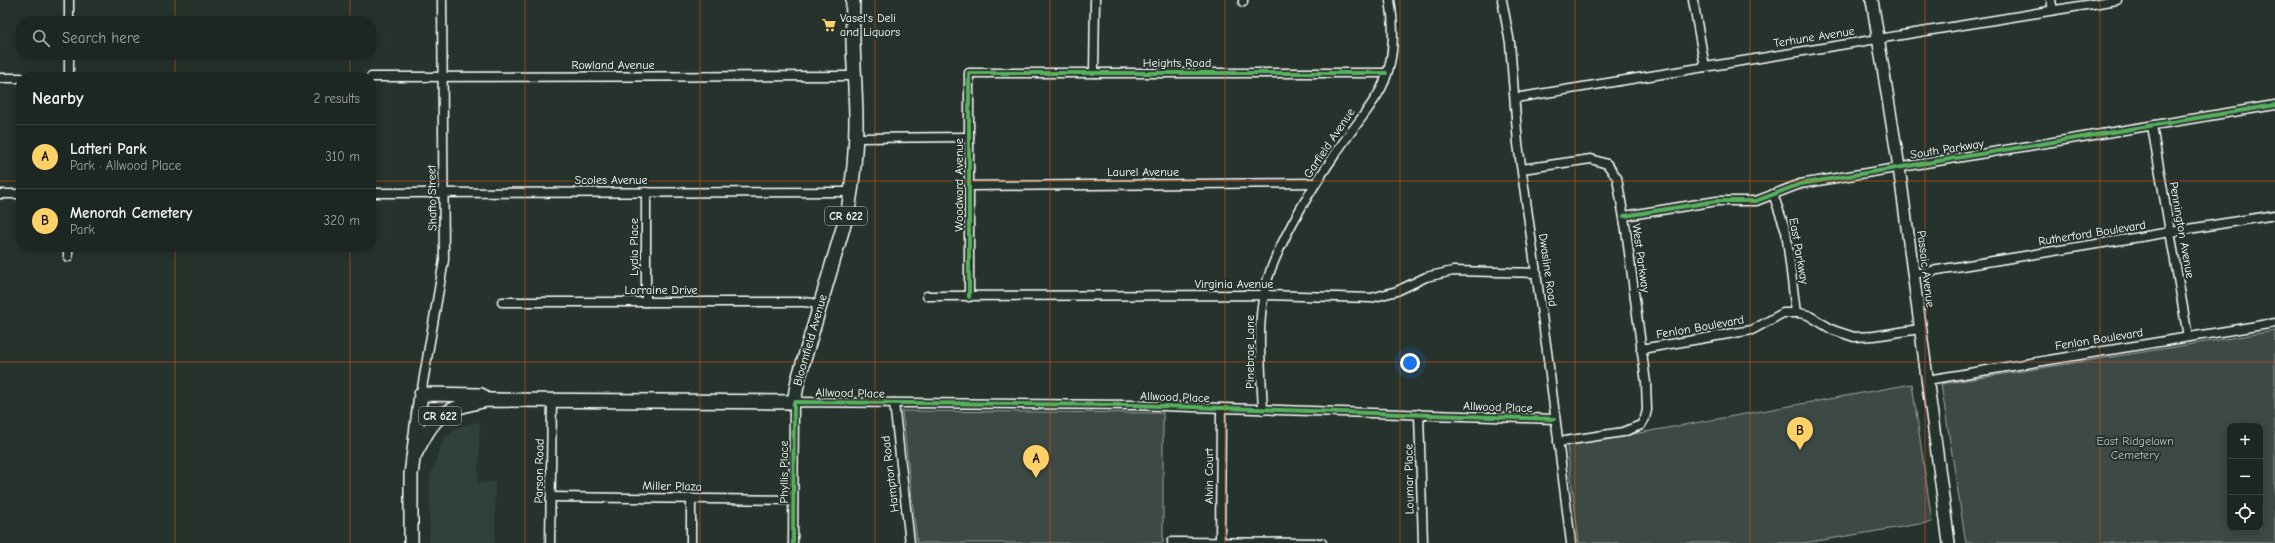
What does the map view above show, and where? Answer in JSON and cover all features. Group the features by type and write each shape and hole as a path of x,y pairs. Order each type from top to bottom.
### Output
{"main road":[{"name":"Bloomfield Avenue","path":"413,458 428,428 444,413 464,405 487,400 794,402 798,380 848,211 851,192 856,138 852,24 853,0"},
{"name":"Bloomfield Avenue","path":"411,543 411,475 421,394 481,395 487,400"}],"street":[{"path":"69,0 69,16"},
{"name":"Shafto Street","path":"421,394 444,260 442,0"},
{"path":"1094,73 1095,0"},
{"name":"Garfield Avenue","path":"1265,295 1271,270 1292,224 1316,183 1379,93 1394,41 1390,0"},
{"name":"Dwasline Road","path":"1502,0 1510,43 1514,98 1522,169 1537,274 1554,419 1571,543"},
{"path":"1693,0 1705,67"},
{"name":"Passaic Avenue","path":"1872,0 1899,167 1949,543"},
{"path":"2051,0 2053,10"},
{"name":"Terhune Avenue","path":"1514,98 2117,0"},
{"path":"69,60 70,72"},
{"name":"Heights Road","path":"969,73 1386,73"},
{"name":"Woodward Avenue","path":"969,73 969,297"},
{"name":"Rowland Avenue","path":"376,77 854,76"},
{"path":"0,78 16,78"},
{"name":"South Parkway","path":"1624,216 1717,201 1756,201 1800,184 2275,105"},
{"name":"Pennington Avenue","path":"2152,126 2188,337"},
{"path":"856,138 969,137"},
{"name":"West Parkway","path":"1522,169 1591,159 1600,160 1614,170 1617,178 1624,216 1647,397 1647,410 1645,418 1641,425 1633,430 1558,442"},
{"name":"Laurel Avenue","path":"969,186 1316,183"},
{"name":"Lydia Place","path":"646,192 646,302"},
{"name":"Scoles Avenue","path":"376,193 851,192"},
{"path":"0,194 16,194"},
{"name":"East Parkway","path":"1773,194 1786,231 1796,313"},
{"name":"Rutherford Boulevard","path":"1913,274 2275,215"},
{"path":"68,252 68,257"},
{"name":"Virginia Avenue","path":"927,296 1265,295 1372,298 1391,293 1426,277 1453,271 1537,274"},
{"name":"Pinebrae Lane","path":"1263,410 1260,329 1265,295"},
{"name":"Lorraine Drive","path":"502,302 804,302 820,304"},
{"name":"Fenlon Boulevard","path":"1641,349 1747,331 1775,316 1796,313 1808,315 1833,330 1854,337 1874,336 1920,329"},
{"name":"Fenlon Boulevard","path":"1927,380 2275,323"},
{"name":"Parson Road","path":"550,543 552,400"},
{"name":"Allwood Place","path":"794,402 1082,404 1554,419"},
{"name":"Phyllis Place","path":"793,543 794,402"},
{"name":"Hampton Road","path":"894,403 910,543"},
{"name":"Alvin Court","path":"1220,542 1221,409"},
{"name":"Loumar Place","path":"1419,414 1423,543"},
{"name":"Miller Plaza","path":"550,496 793,500"},
{"path":"691,498 691,543"},
{"path":"1172,542 1322,543"}],"shaded area":[{"path":"480,422 478,483 495,482 495,543 429,543 430,477 444,439 461,426"}],"green space":[{"name":"East Ridgelawn Cemetery","path":"2275,331 2275,543 1966,543 1941,384"},
{"path":"1912,384 1932,522 1804,543 1579,543 1567,446"},
{"path":"902,411 1163,413 1163,543 917,543"}],"cycle path":[{"path":"969,297 969,73 1386,73"},
{"path":"1624,216 1717,201 1756,201 1800,184 2275,105"},
{"path":"793,543 794,402 1131,405 1554,419"}],"place":[{"name":"Vasel's Deli and Liquors","path":"829,25"},
{"name":"Menorah Cemetery","path":"1800,450"},
{"name":"Latteri Park","path":"1036,478"}]}
